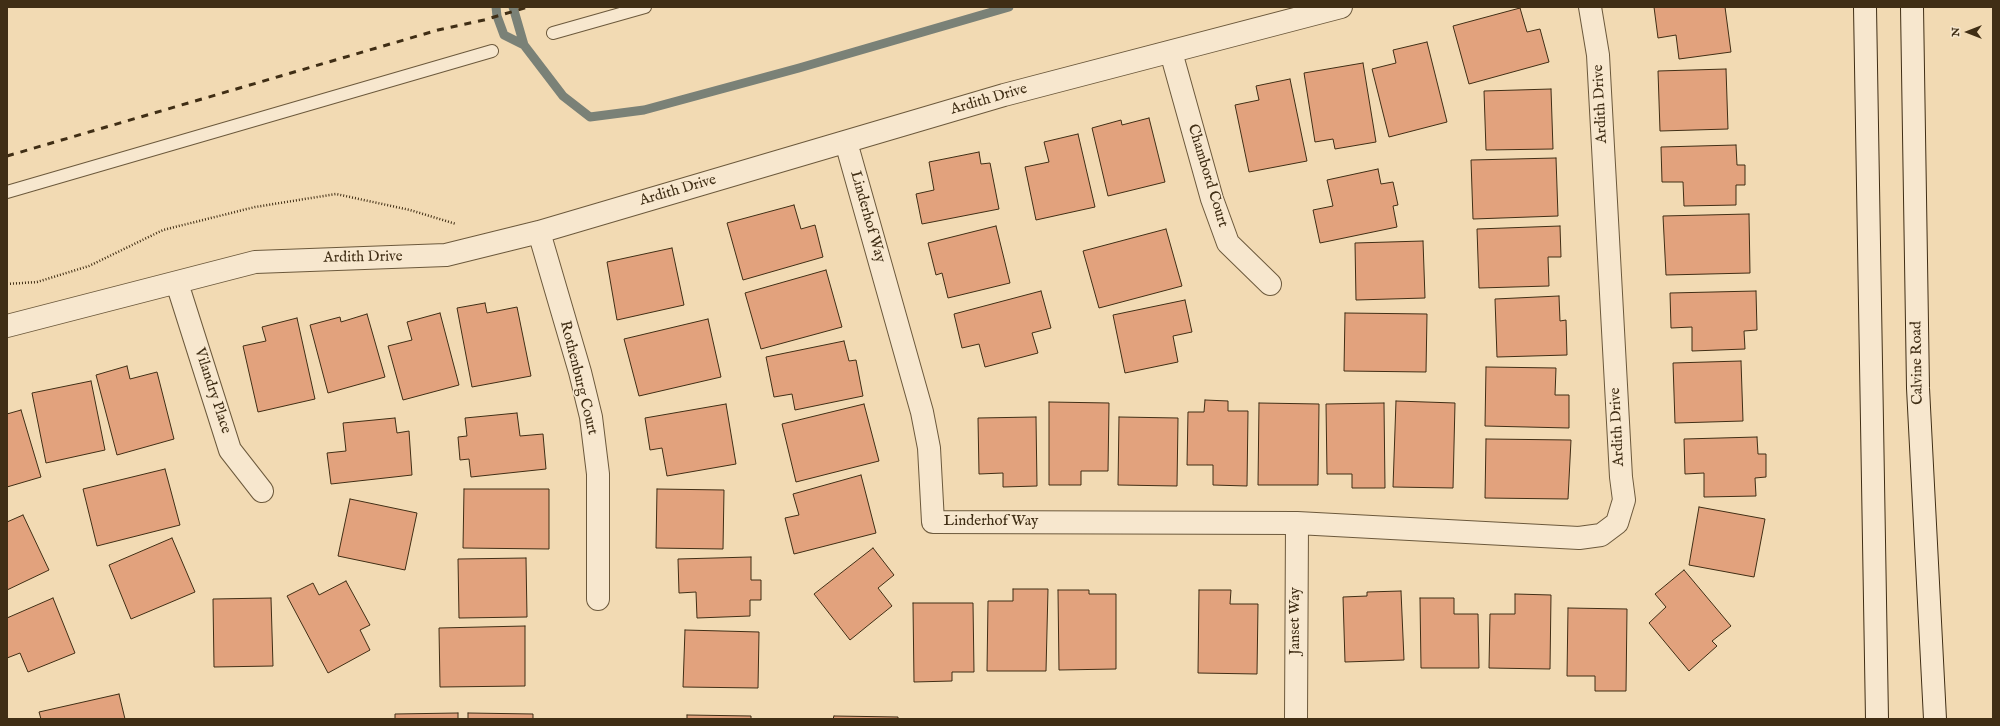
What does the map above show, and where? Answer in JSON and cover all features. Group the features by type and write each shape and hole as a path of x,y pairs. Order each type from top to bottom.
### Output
{"street":[{"name":"Ardith Drive","path":"7,326 255,262 446,255 538,232 1004,95 1341,7"},
{"name":"Ardith Drive","path":"1297,523 1579,538 1601,535 1617,523 1624,500 1598,56 1590,7"},
{"path":"1865,7 1877,719"},
{"name":"Calvine Road","path":"1912,7 1918,388 1935,719"},
{"name":"Chambord Court","path":"1171,52 1212,199 1228,243 1270,284"},
{"name":"Linderhof Way","path":"846,142 922,412 929,448 932,522 1297,523"},
{"name":"Rothenburg Court","path":"538,232 580,372 591,417 598,474 598,599"},
{"name":"Vilandry Place","path":"177,283 230,450 262,491"},
{"name":"Janset Way","path":"1296,719 1297,523"}],"lane":[{"path":"553,34 645,7"},
{"path":"7,192 492,51"}],"path":[{"path":"7,284 37,282 89,266 163,230 255,207 336,194 410,210 458,225"}],"building":[{"path":"1654,7 1725,7 1731,52 1679,59 1676,35 1658,38"},
{"path":"1520,8 1527,32 1540,29 1549,62 1469,84 1453,26"},
{"path":"1427,42 1447,122 1389,137 1372,69 1396,63 1393,50"},
{"path":"1363,63 1376,142 1335,149 1333,139 1315,142 1304,73"},
{"path":"1726,69 1728,129 1660,131 1658,71"},
{"path":"1290,79 1307,161 1249,172 1235,105 1259,100 1256,86"},
{"path":"1551,89 1553,149 1486,150 1484,91"},
{"path":"1149,118 1165,182 1108,196 1092,128 1121,120 1122,125"},
{"path":"1078,134 1095,207 1036,220 1025,167 1049,162 1044,142"},
{"path":"1736,145 1737,165 1745,165 1745,185 1736,185 1736,205 1684,206 1683,182 1662,182 1661,147"},
{"path":"979,152 981,164 990,163 999,209 922,224 916,194 934,190 929,162"},
{"path":"1556,158 1558,216 1473,219 1471,160"},
{"path":"1378,169 1381,184 1393,182 1398,205 1393,206 1397,227 1320,243 1313,210 1333,206 1327,180"},
{"path":"794,205 801,229 815,225 823,257 743,280 727,223"},
{"path":"1749,214 1750,273 1666,275 1663,216"},
{"path":"996,226 1010,283 948,298 942,273 936,275 928,243"},
{"path":"1560,226 1561,257 1548,257 1549,286 1479,288 1477,229"},
{"path":"1166,229 1182,286 1099,308 1083,251"},
{"path":"1423,241 1425,298 1356,300 1355,243"},
{"path":"672,248 684,305 617,320 607,262"},
{"path":"826,270 842,327 761,349 745,293"},
{"path":"1041,291 1051,328 1032,333 1038,353 985,367 979,344 962,348 954,314"},
{"path":"1756,291 1757,330 1744,331 1745,349 1692,351 1692,327 1671,328 1670,293"},
{"path":"1559,296 1560,321 1566,320 1567,355 1497,357 1495,299"},
{"path":"1185,300 1192,332 1173,336 1178,362 1125,373 1113,315"},
{"path":"485,303 487,313 517,307 531,376 472,387 457,308"},
{"path":"440,313 459,385 403,400 388,346 412,340 407,322"},
{"path":"1345,313 1427,314 1426,372 1344,371"},
{"path":"367,314 385,377 328,393 310,325 340,317 341,322"},
{"path":"297,318 315,399 258,412 243,346 266,341 262,327"},
{"path":"708,319 721,377 639,396 624,339"},
{"path":"844,341 849,361 856,360 863,396 795,410 792,394 774,397 766,357"},
{"path":"1741,361 1743,421 1675,423 1673,363"},
{"path":"127,366 130,379 157,372 174,439 117,455 96,375"},
{"path":"1486,367 1556,368 1555,395 1569,395 1569,428 1485,426"},
{"path":"91,381 105,450 46,463 32,393"},
{"path":"1205,400 1228,401 1228,411 1248,411 1247,486 1213,485 1213,465 1187,465 1188,412 1204,412"},
{"path":"1396,401 1455,403 1453,488 1393,487"},
{"path":"1049,402 1109,403 1108,471 1081,471 1081,485 1049,485"},
{"path":"1259,403 1319,404 1318,485 1258,485"},
{"path":"1384,403 1385,488 1352,488 1352,474 1327,474 1326,404"},
{"path":"726,404 736,464 667,476 662,448 650,450 645,418"},
{"path":"864,404 879,461 796,482 782,424"},
{"path":"21,410 41,477 7,487 7,414"},
{"path":"517,413 520,436 543,434 546,469 471,477 469,459 460,460 458,437 467,436 465,418"},
{"path":"1036,417 1037,486 1003,487 1003,473 979,474 978,418"},
{"path":"1119,417 1178,418 1177,486 1118,485"},
{"path":"395,418 397,433 409,431 412,475 331,484 327,453 346,451 343,423"},
{"path":"1757,437 1758,454 1766,454 1766,477 1755,478 1756,496 1704,497 1704,473 1685,474 1684,439"},
{"path":"1486,439 1571,440 1568,499 1485,498"},
{"path":"165,469 180,525 97,546 83,489"},
{"path":"861,475 876,533 794,554 785,518 799,515 793,494"},
{"path":"464,489 549,489 549,549 463,548"},
{"path":"657,489 724,490 723,549 656,548"},
{"path":"350,499 417,513 405,570 338,556"},
{"path":"1699,507 1765,519 1754,577 1689,565"},
{"path":"23,515 49,570 7,590 7,522"},
{"path":"172,538 195,592 131,619 109,565"},
{"path":"873,548 894,575 878,588 892,606 850,640 814,594"},
{"path":"751,557 751,580 761,580 761,600 750,600 750,616 697,618 696,592 679,593 678,559"},
{"path":"526,558 527,617 459,618 458,559"},
{"path":"1684,570 1731,626 1712,641 1717,646 1689,671 1649,623 1666,607 1655,594"},
{"path":"346,581 370,625 360,630 370,650 328,673 287,596 313,583 319,595"},
{"path":"1013,589 1048,589 1046,671 987,671 988,601 1013,601"},
{"path":"1058,590 1089,590 1089,594 1116,594 1116,669 1059,670"},
{"path":"1199,590 1231,590 1230,604 1258,604 1257,674 1198,673"},
{"path":"1401,591 1404,660 1345,662 1343,597 1367,596 1367,592"},
{"path":"1515,594 1551,595 1550,669 1489,668 1490,614 1515,614"},
{"path":"53,598 75,653 28,672 20,653 7,658 7,618"},
{"path":"271,598 273,666 214,667 213,599"},
{"path":"1420,598 1454,598 1454,614 1478,614 1479,668 1421,668"},
{"path":"913,603 973,603 974,672 952,672 952,681 914,682"},
{"path":"1568,608 1627,609 1626,691 1595,691 1595,676 1567,676"},
{"path":"525,626 525,686 440,687 439,628"},
{"path":"685,630 759,632 758,688 683,687"},
{"path":"119,694 125,719 41,719 39,712"},
{"path":"458,713 458,719 395,719 395,714"},
{"path":"468,713 533,714 533,719 468,719"},
{"path":"687,715 751,716 751,719 687,719"},
{"path":"834,716 898,717 898,719 833,719"}],"waterway":[{"path":"496,7 497,16 504,35 524,45"},
{"path":"513,7 524,45 563,96 590,117 644,110 799,68 1009,7"}],"railway":[{"path":"7,156 438,30 484,20 528,7"}]}
